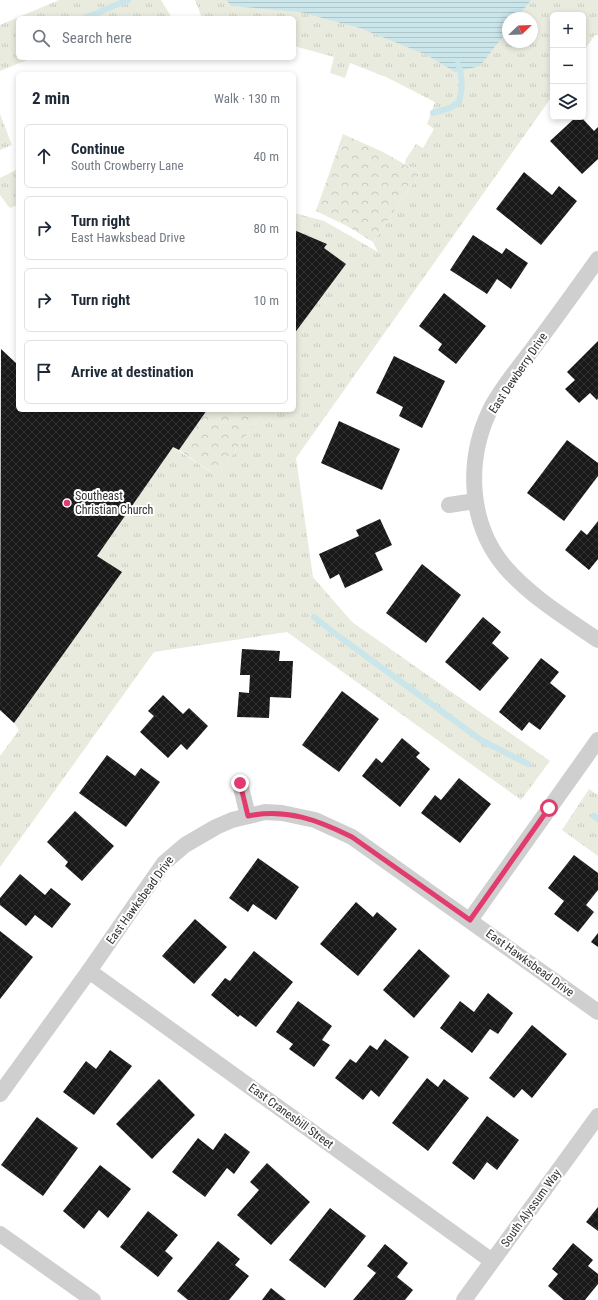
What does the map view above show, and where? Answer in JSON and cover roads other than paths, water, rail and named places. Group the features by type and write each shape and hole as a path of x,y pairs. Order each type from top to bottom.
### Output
{"street":[{"name":"East Dewberry Drive","path":"596,266 490,410 477,446 474,474 475,501 484,531 504,566 532,593 598,640"},
{"path":"449,505 475,501"},
{"path":"470,920 598,740"},
{"path":"240,783 248,816"},
{"name":"East Hawksbead Drive","path":"0,1094 89,971 164,863 175,852 216,827 264,812 282,813 315,820 352,837 598,1012"},
{"name":"East Cranesbill Street","path":"89,971 492,1261"},
{"name":"South Alyssum Way","path":"464,1300 598,1116"},
{"path":"0,1234 93,1300"}],"water":[{"path":"226,0 531,0 522,12 502,12 502,38 480,66 455,72 427,55 360,28 300,12 232,6"}],"waterway":[{"path":"90,16 128,0"},
{"path":"433,113 450,108 459,102 462,83 458,64"},
{"path":"314,617 481,740 528,764"},
{"path":"594,816 598,819"}],"place":[{"name":"Southeast Christian Church","path":"67,503"}]}
